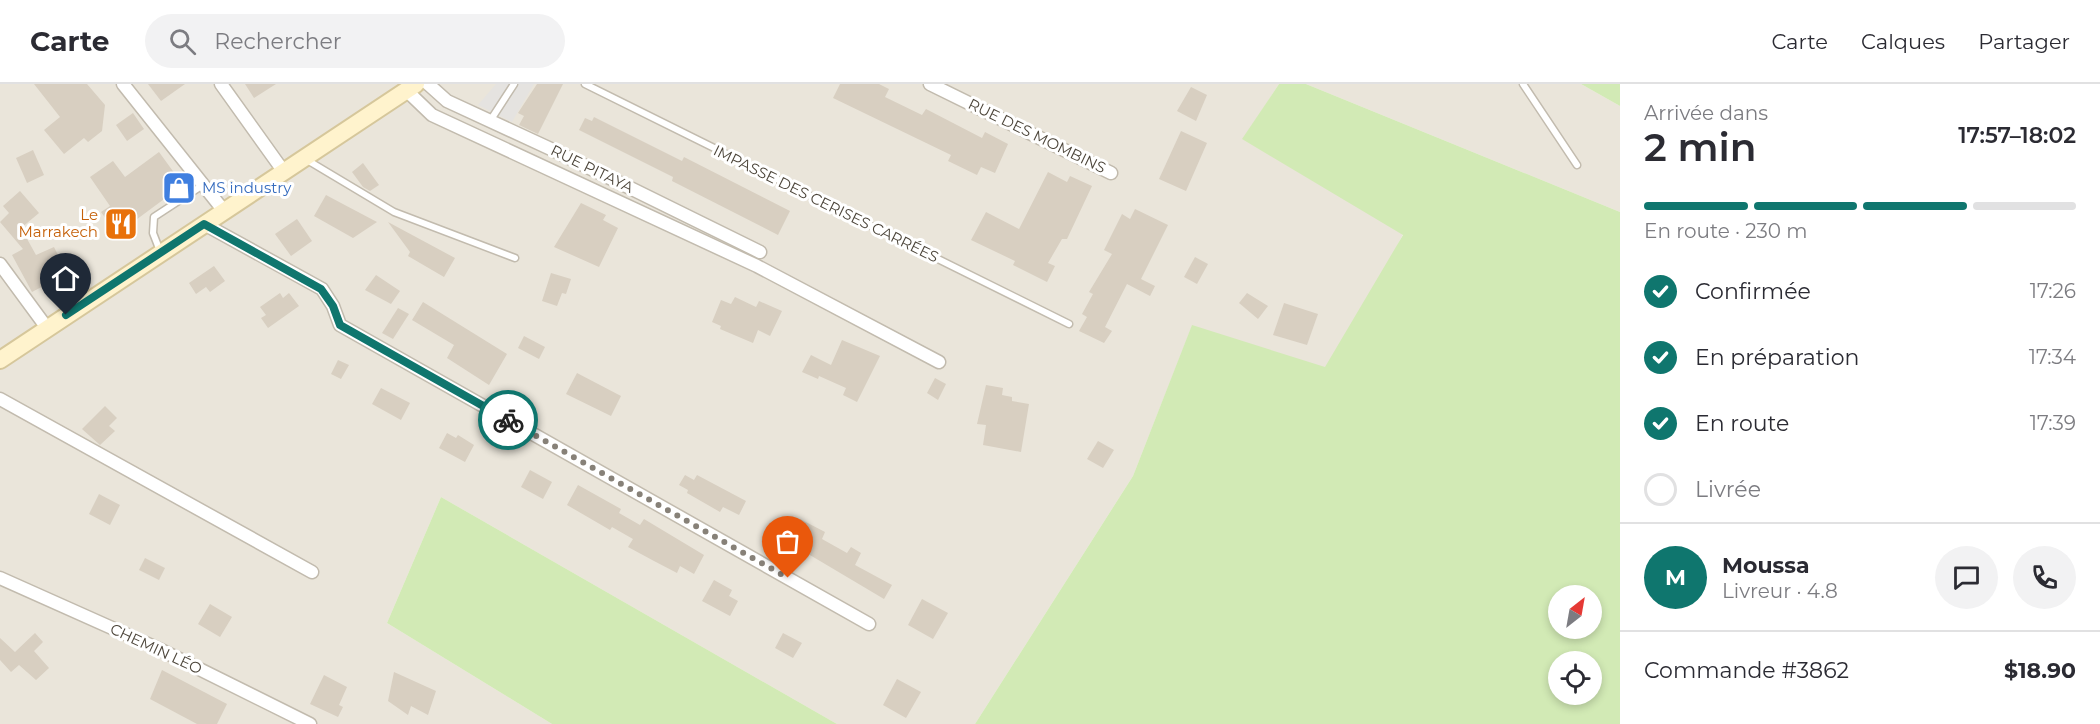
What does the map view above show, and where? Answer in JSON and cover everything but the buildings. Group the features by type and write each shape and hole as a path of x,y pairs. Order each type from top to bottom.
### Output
{"main road":[{"path":"0,360 411,87"}],"street":[{"path":"123,84 225,211"},
{"path":"221,84 284,172"},
{"name":"RUE PITAYA","path":"428,84 447,101 553,150 760,252"},
{"name":"RUE DES MOMBINS","path":"930,84 1111,173"},
{"path":"411,87 432,115 757,266 939,362"},
{"path":"204,224 321,289 333,306 340,325 869,624"},
{"path":"0,264 47,328"},
{"path":"0,399 312,572"},
{"name":"CHEMIN LÉO","path":"0,578 159,649 310,724"}],"lane":[{"path":"489,122 514,84"},
{"name":"IMPASSE DES CERISES CARRÉES","path":"585,84 1069,324"},
{"path":"1523,84 1577,165"},
{"path":"304,158 394,212 515,258"},
{"path":"160,253 151,225 154,217 203,184"}],"shaded area":[{"path":"0,84 1279,84 1243,139 1403,234 1335,371 1192,326 1133,476 975,724 837,724 441,497 387,623 552,724 0,724"},
{"path":"496,84 534,84 512,122 478,105"},
{"path":"1306,84 1581,84 1620,106 1620,212"}],"green space":[{"path":"1279,84 1306,84 1620,212 1620,724 975,724 1133,476 1192,325 1325,367 1403,235 1242,139"},
{"path":"1581,84 1620,84 1620,106"},
{"path":"441,497 837,724 552,724 387,623"}],"way so far":[{"path":"508,420 788,578"}],"place":[{"name":"MS industry","path":"179,188"},
{"name":"Le Marrakech","path":"121,224"}],"route":[{"path":"66,315 204,224 305,278 321,289 333,306 340,325 508,420"}]}
